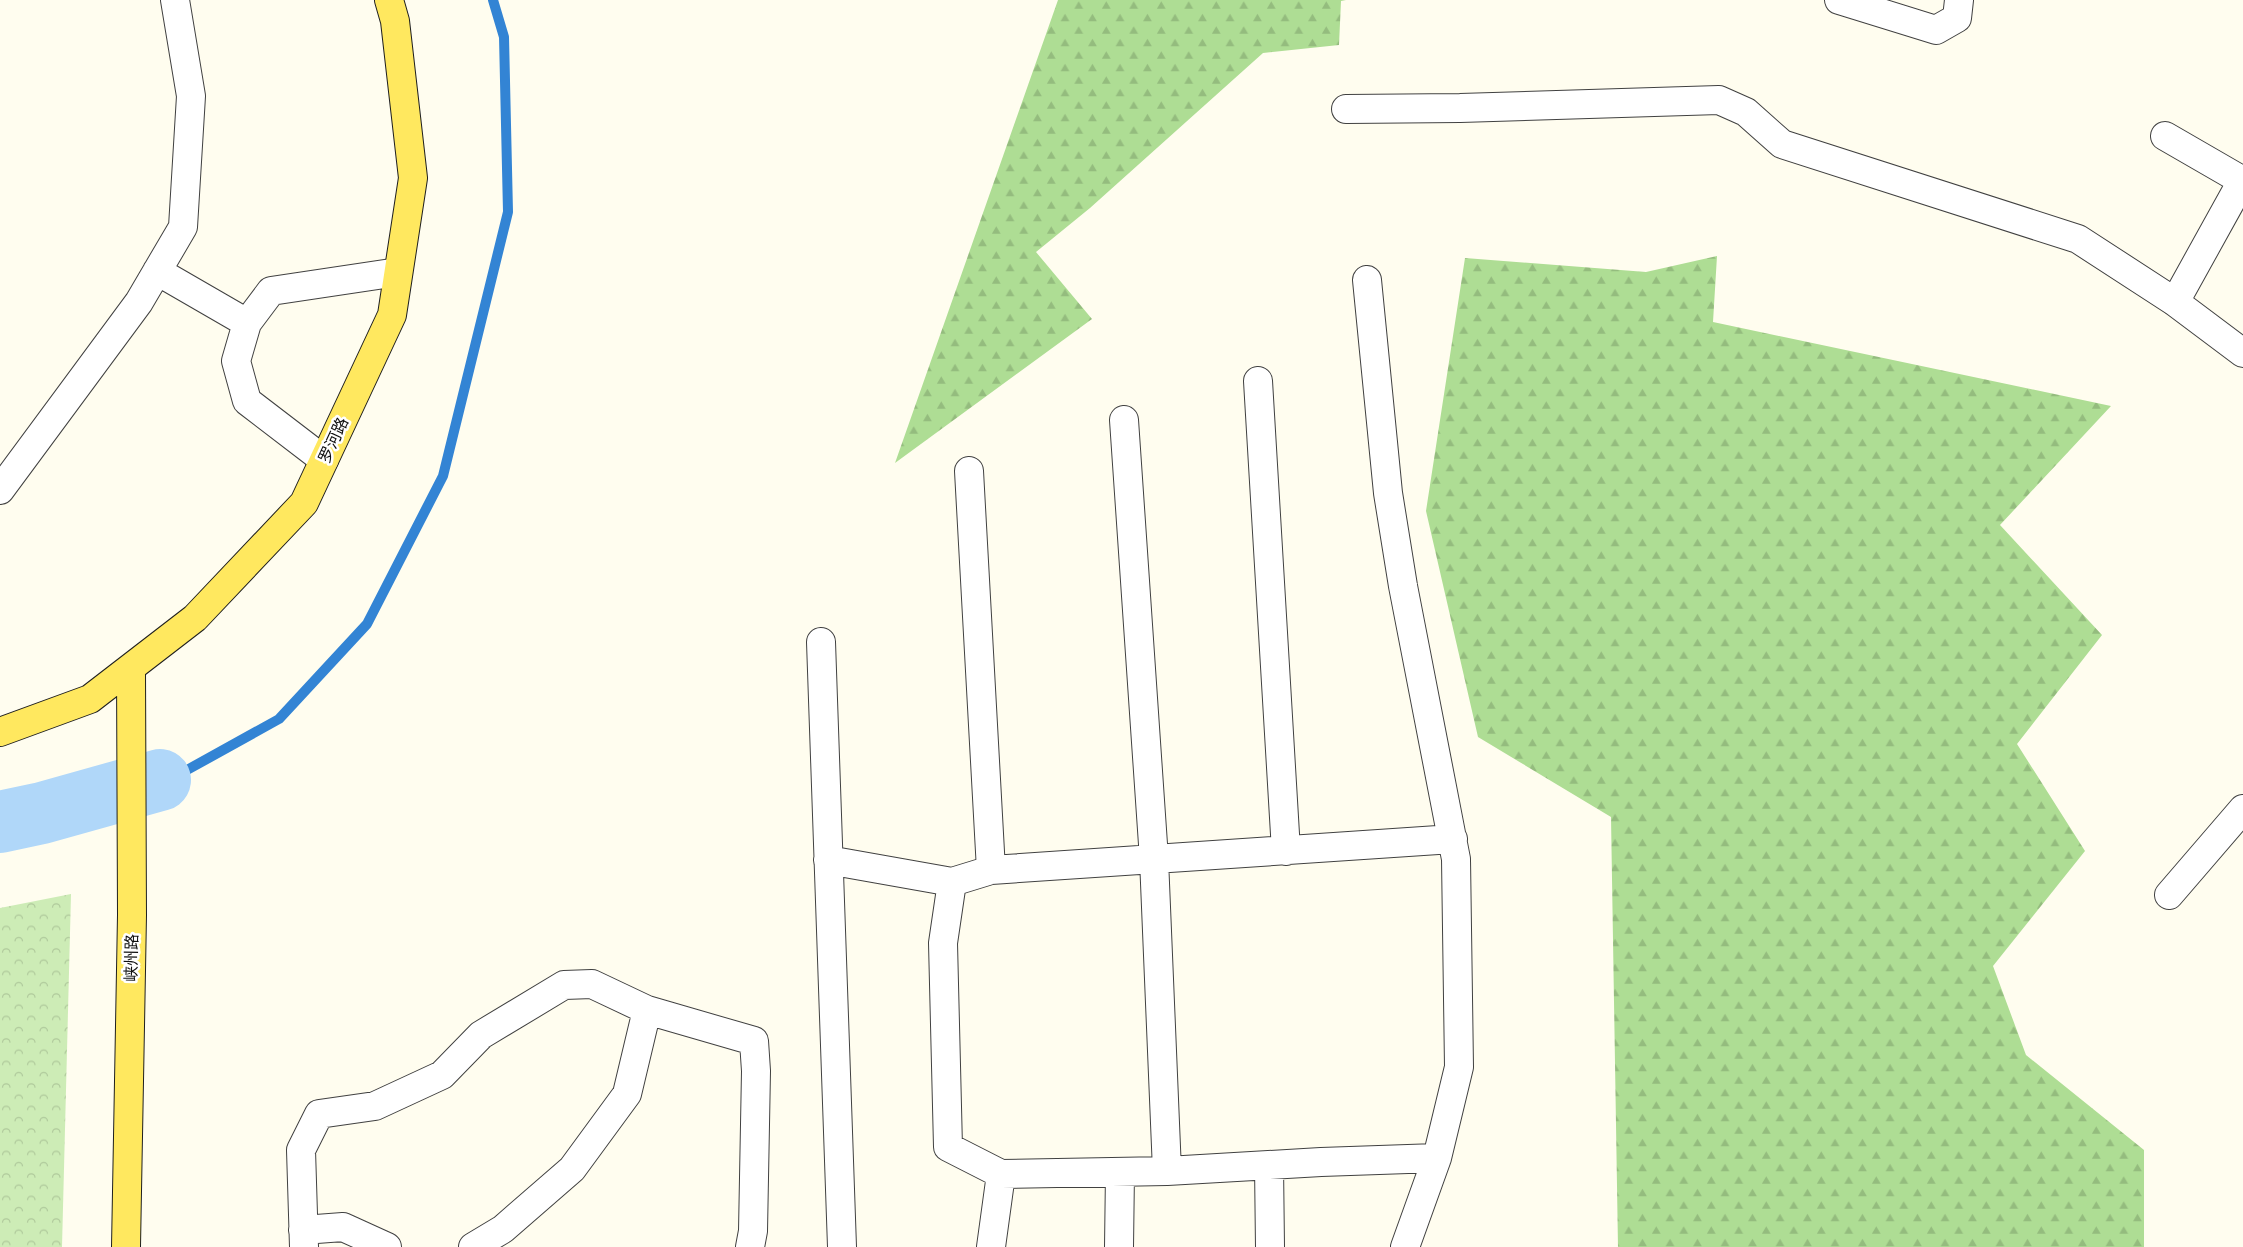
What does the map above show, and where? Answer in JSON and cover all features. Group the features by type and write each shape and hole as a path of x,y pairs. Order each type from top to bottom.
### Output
{"main road":[{"name":"罗河路","path":"0,732 90,699 195,618 304,503 392,315 413,178 395,20 389,0"},
{"name":"峡州路","path":"126,1247 132,915 131,668"}],"lane":[{"path":"0,490 134,309 183,227 191,96 175,0"},
{"path":"1839,0 1936,30 1957,18 1959,0"},
{"path":"1346,109 1460,108 1719,100 1746,112 1782,144 2078,239 2175,302 2243,353"},
{"path":"2165,136 2243,181 2175,302"},
{"path":"158,271 247,323"},
{"path":"324,460 247,401 236,361 247,323 271,291 398,272"},
{"path":"1367,280 1388,493 1402,586 1456,859 1459,1067 1437,1158 1405,1247"},
{"path":"1258,381 1286,851"},
{"path":"1124,420 1154,859 1167,1172"},
{"path":"969,470 991,870"},
{"path":"821,642 842,1247"},
{"path":"2169,896 2243,809"},
{"path":"828,860 952,882 991,870 1453,839"},
{"path":"952,882 943,943 948,1147 1001,1174 1167,1172 1269,1165 1437,1158"},
{"path":"386,1247 343,1227 304,1238 301,1150 319,1114 375,1106 442,1075 481,1035 564,985 592,984 647,1010 754,1041 756,1071 753,1232 750,1247"},
{"path":"474,1247 503,1229 572,1169 627,1094 647,1010"},
{"path":"1269,1165 1270,1247"},
{"path":"1119,1247 1120,1172"},
{"path":"991,1247 1001,1174"}],"green space":[{"path":"1058,0 1346,0 1341,1 1339,45 1263,53 1090,208 1036,252 1092,319 895,463"},
{"path":"1717,256 1713,322 2111,406 2000,525 2102,635 2017,744 2085,851 1993,966 2026,1055 2144,1150 2144,1247 1618,1247 1611,817 1478,737 1426,511 1465,258 1646,272"},
{"path":"71,894 62,1247 0,1247 0,908"}],"waterway":[{"path":"160,780 178,775 279,719 367,624 443,476 508,212 504,37 493,0"},
{"path":"0,822 42,813 160,780"}]}
